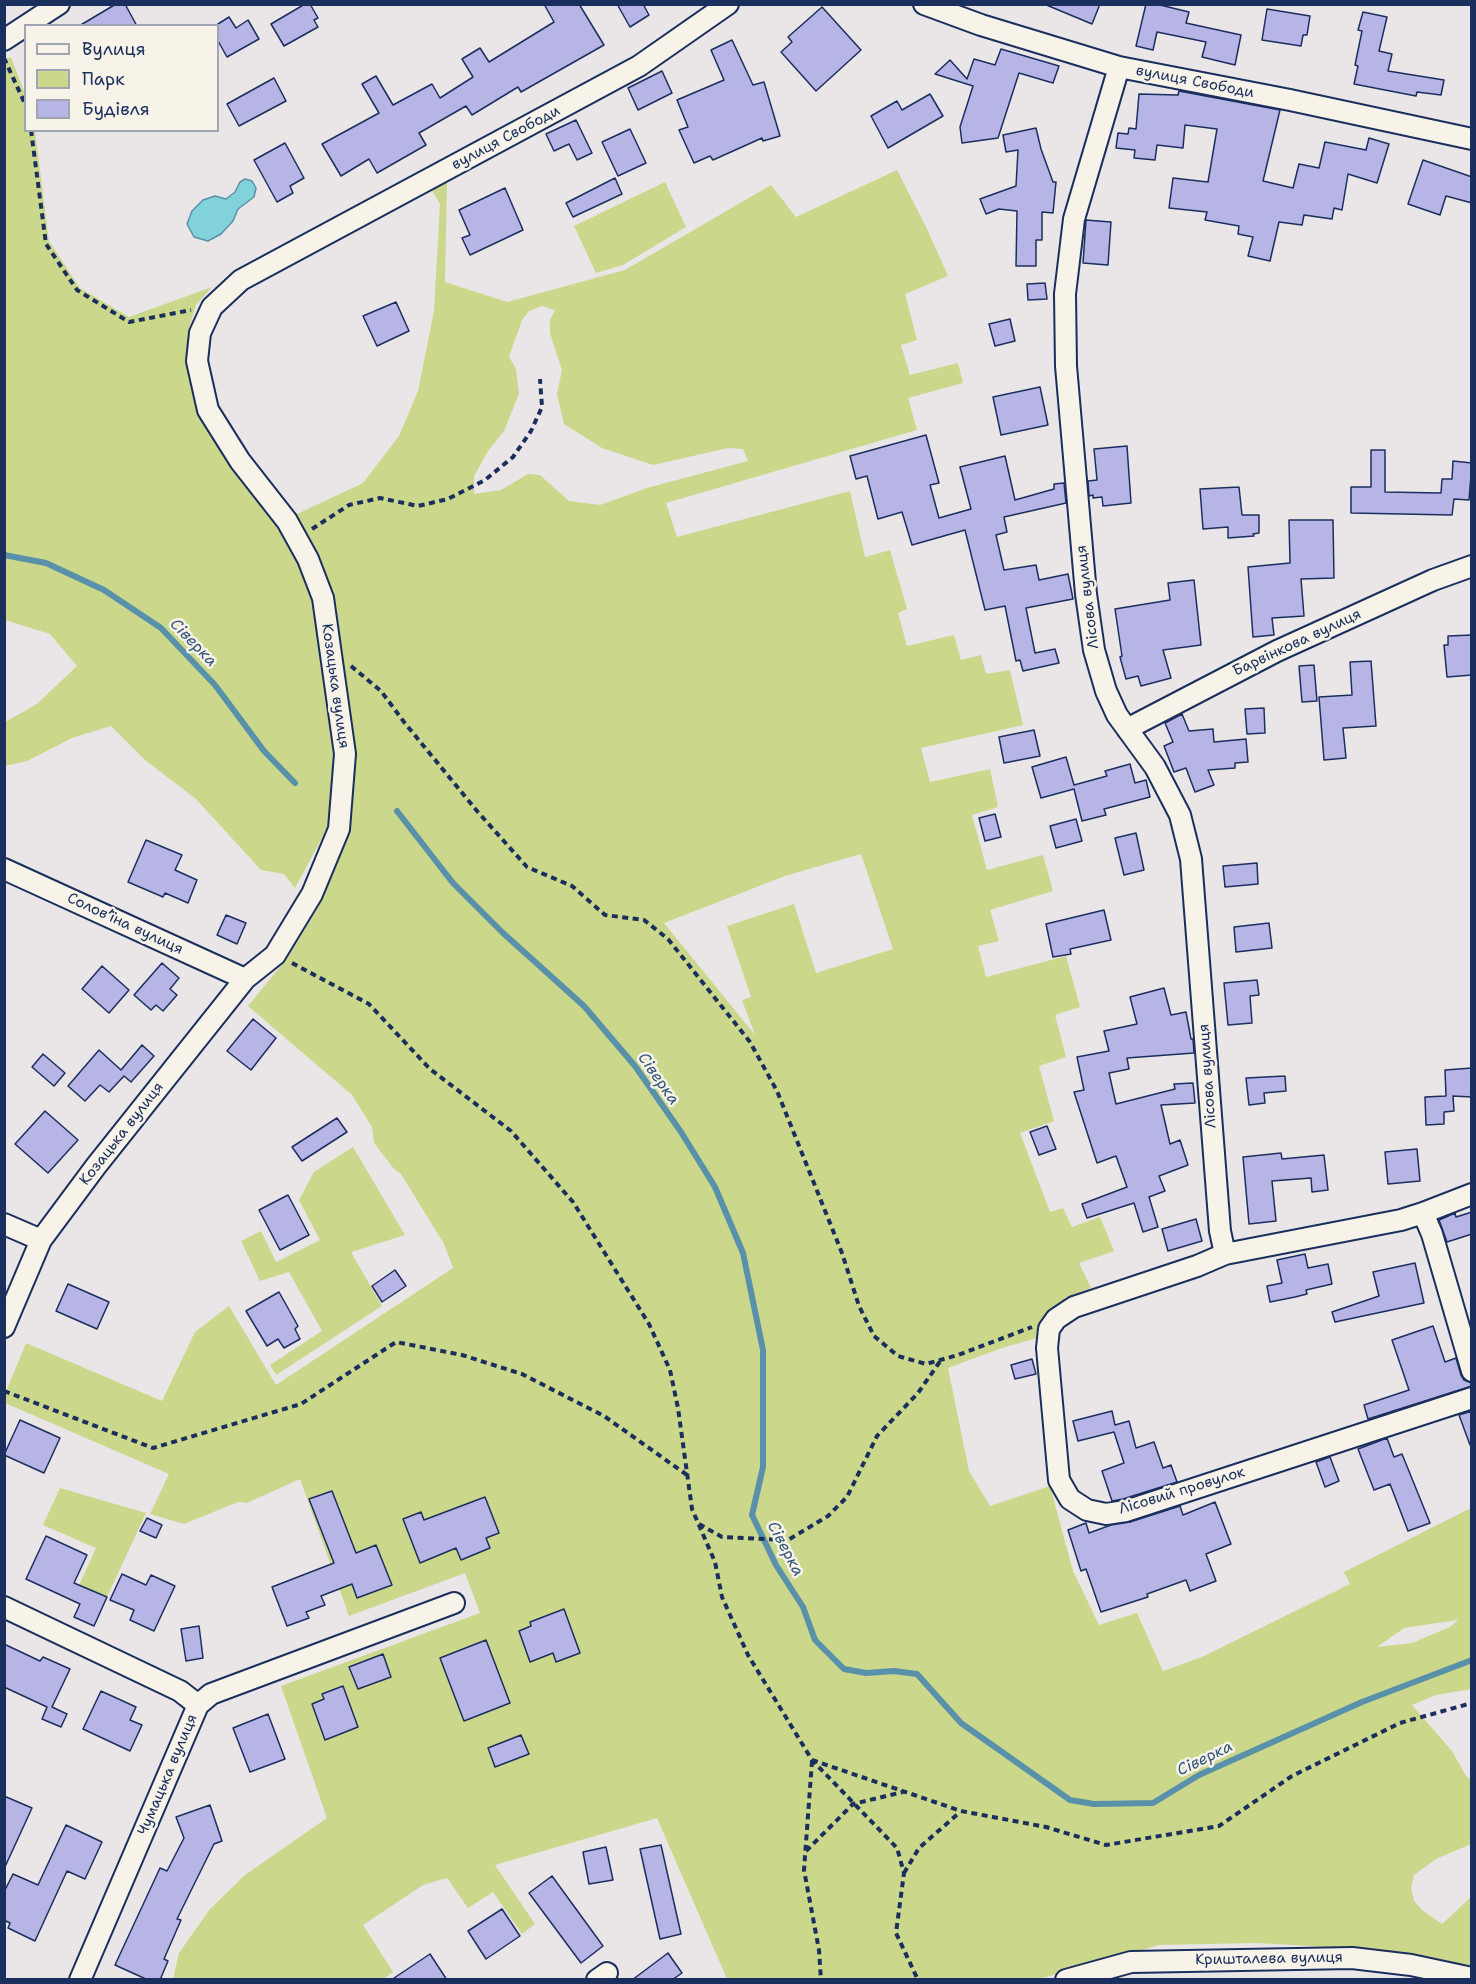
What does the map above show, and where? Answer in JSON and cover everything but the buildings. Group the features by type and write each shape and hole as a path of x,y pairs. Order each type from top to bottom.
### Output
{"street":[{"path":"28,24 59,4"},
{"name":"вулиця Свободи","path":"278,262 639,66 728,4"},
{"name":"вулиця Свободи","path":"924,4 981,25 1119,67 1290,100 1472,139"},
{"path":"4,40 24,27"},
{"name":"Лісова вулиця","path":"1119,67 1074,219 1065,294 1067,377 1085,583 1094,650 1106,691 1117,715 1155,767 1180,815 1191,859 1220,1231 1225,1254"},
{"name":"Козацька вулиця","path":"4,1327 41,1240 96,1166 245,979 275,956 312,894 339,829 345,754 323,598 308,559 286,521 240,461 208,410 197,360 201,333 212,307 242,280 278,262"},
{"name":"Барвінкова вулиця","path":"1127,729 1276,651 1433,580 1472,566"},
{"name":"Соловʼїна вулиця","path":"4,869 245,979"},
{"path":"1056,1319 1074,1307 1197,1266 1225,1254 1401,1220 1472,1194"},
{"path":"1423,1213 1432,1234 1472,1371"},
{"path":"4,1224 41,1240"},
{"name":"Лісовий провулок","path":"1056,1319 1049,1329 1047,1348 1059,1480 1070,1499 1087,1510 1106,1514 1126,1510 1472,1398"},
{"path":"198,1705 211,1694 454,1603"},
{"name":"Чумацька вулиця","path":"4,1606 180,1691 198,1705 80,1980"},
{"name":"Кришталева вулиця","path":"1066,1980 1131,1962 1352,1958 1411,1965 1472,1978"}],"path":[{"path":"4,58 24,102"},
{"path":"31,132 46,244 77,290 129,322 212,307"},
{"path":"297,540 349,505 380,498 418,506 448,499 485,480 513,457 531,431 542,407 540,379"},
{"path":"333,662 354,667 381,691 448,776 527,867 572,886 605,915 644,920 668,939 750,1042 777,1091 842,1253 859,1306 874,1336 898,1356 926,1364 1056,1319"},
{"path":"275,956 369,1004 430,1069 511,1131 573,1202 649,1324 670,1370 678,1407 692,1509 716,1562 722,1597 748,1655 812,1760 897,1848 904,1873 896,1933 918,1980"},
{"path":"4,1391 153,1448 301,1404 396,1342 462,1355 522,1374 604,1416 687,1475"},
{"path":"699,1524 722,1538 788,1540 828,1516 847,1497 877,1436 918,1393 942,1359"},
{"path":"812,1760 961,1811 1046,1827 1106,1845 1219,1826 1292,1776 1390,1727 1472,1703"},
{"path":"812,1760 804,1870 819,1950 821,1980"},
{"path":"805,1852 853,1804 904,1792"},
{"path":"904,1873 919,1848 961,1811"}],"green space":[{"path":"11,57 24,91 24,132 35,132 49,241 80,288 129,317 212,287 196,305 189,328 187,363 199,413 232,466 279,526 300,561 313,599 333,755 329,825 295,888 284,874 261,870 196,799 145,760 111,726 72,738 27,761 5,766 5,722 37,704 77,666 50,634 5,620 4,60"},
{"path":"897,170 948,276 905,294 917,340 901,345 910,375 958,363 963,383 908,398 917,430 666,503 677,537 850,491 865,557 890,550 907,609 898,613 907,646 954,635 961,660 981,655 986,674 1010,670 1023,725 921,748 930,782 990,769 998,807 972,815 987,870 1043,855 1053,891 990,910 999,941 978,946 986,977 1066,956 1080,1007 1055,1015 1066,1057 1039,1066 1054,1121 1020,1133 1050,1212 1063,1208 1072,1227 1100,1217 1114,1251 1079,1263 1091,1288 1064,1298 1066,1305 1040,1328 1037,1338 948,1368 969,1471 990,1506 1050,1486 1073,1571 1099,1625 1137,1613 1163,1671 1202,1657 1350,1584 1344,1572 1471,1508 1471,1689 1436,1695 1412,1705 1452,1751 1466,1776 1471,1780 1471,1844 1436,1859 1414,1875 1411,1888 1414,1901 1422,1910 1442,1924 1471,1897 1471,1969 1413,1956 1362,1949 1257,1943 1159,1945 1039,1979 727,1979 657,1818 495,1865 535,1924 522,1934 493,1892 468,1908 447,1878 423,1885 363,1925 393,1972 383,1979 173,1979 179,1953 210,1909 245,1875 327,1818 281,1686 480,1613 465,1573 349,1616 300,1479 247,1503 238,1502 184,1524 150,1514 169,1474 5,1403 5,1394 26,1343 162,1401 195,1332 229,1306 276,1385 453,1268 444,1244 401,1174 394,1169 374,1143 372,1127 352,1095 248,1006 288,957 319,906 347,832 344,676 339,640 330,595 317,554 295,515 363,483 399,436 418,391 434,311 440,204 432,190 447,181 445,282 507,302 625,270 771,185 796,217","holes":["542,306 555,310 550,320 550,333 562,370 557,394 564,424 602,448 653,465 728,448 743,449 748,461 647,488 600,505 569,501 540,475 528,474 501,490 474,494 474,476 488,451 504,431 519,394 516,369 509,357 522,320 529,311","861,854 893,949 816,973 794,904 727,926 751,997 742,1000 755,1035 664,923 785,876","1458,1620 1450,1627 1412,1643 1377,1647 1404,1628"]},
{"path":"665,182 686,227 623,265 596,273 574,226"},
{"path":"353,1147 405,1235 351,1252 382,1306 276,1375 270,1365 322,1331 289,1272 260,1281 241,1241 261,1231 276,1262 320,1240 299,1200 314,1172"},
{"path":"60,1488 146,1513 107,1597 87,1589 83,1596 76,1592 96,1548 43,1525"}],"water":[{"path":"245,179 252,181 256,188 254,197 238,209 233,221 221,234 208,241 194,237 187,224 192,211 203,200 215,196 226,199"}],"waterway":[{"name":"Сіверка","path":"4,555 46,563 104,590 161,628 215,685 264,751 295,783"},
{"name":"Сіверка","path":"397,811 453,883 503,933 584,1006 635,1066 681,1132 715,1187 743,1253 763,1350 763,1467 752,1515 776,1565 803,1607 815,1640 844,1669 866,1673 894,1671 917,1674 961,1723 1070,1800 1094,1804 1153,1803 1199,1775 1362,1702 1472,1660"}]}
